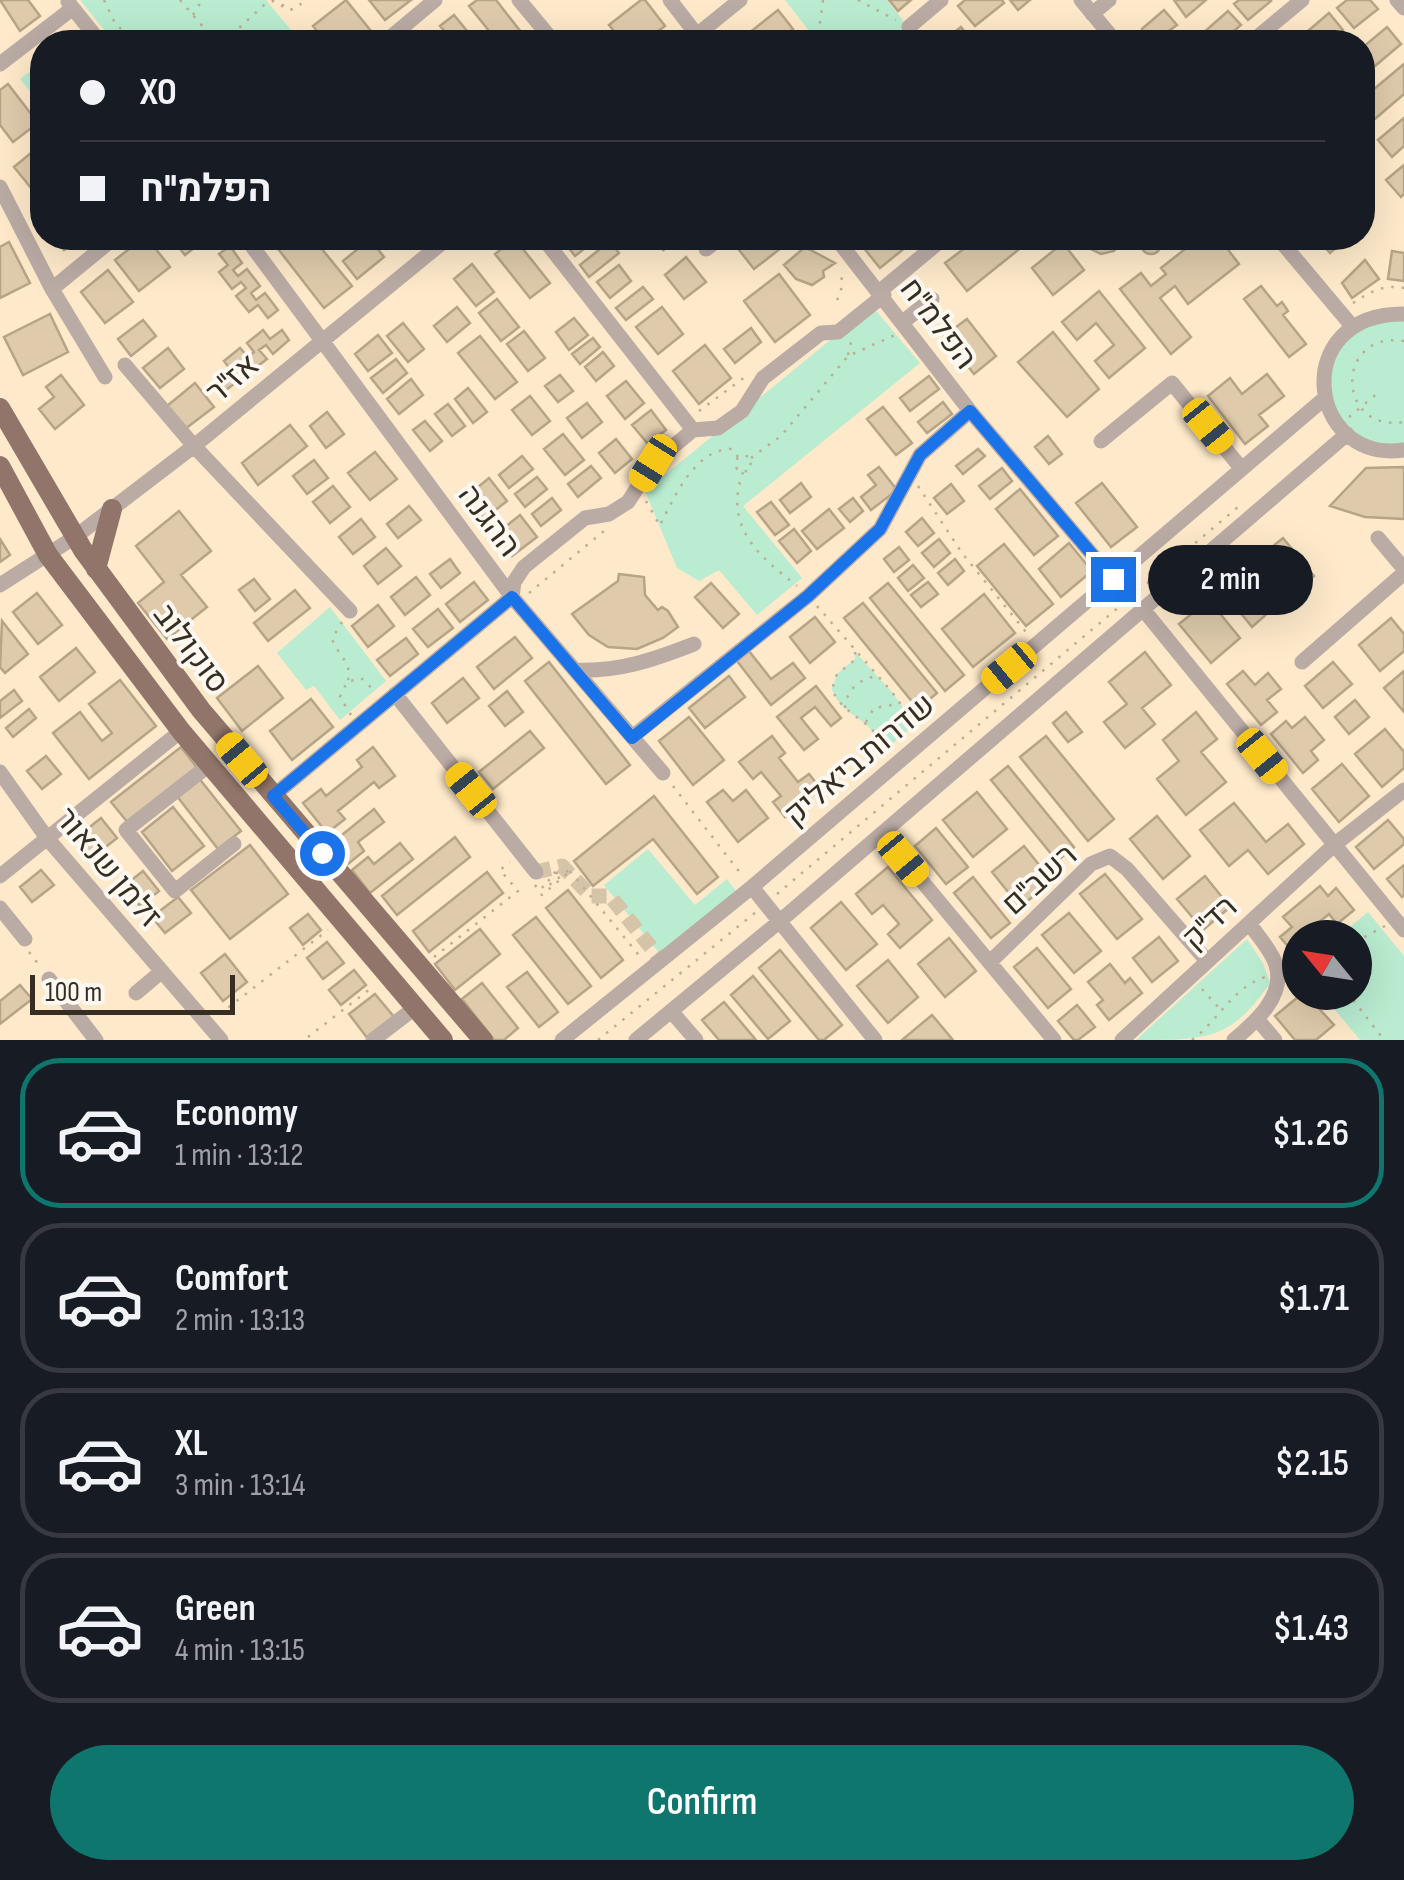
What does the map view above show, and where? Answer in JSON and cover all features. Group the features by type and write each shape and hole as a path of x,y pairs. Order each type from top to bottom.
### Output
{"main road":[{"name":"סוקולוב","path":"0,408 75,538 201,710 483,1040"},
{"name":"סוקולוב","path":"0,466 48,556 181,731 443,1040"},
{"path":"96,569 112,509"}],"street":[{"path":"411,30 435,0"},
{"path":"518,0 544,30"},
{"path":"670,0 688,30"},
{"path":"704,30 740,0"},
{"path":"909,27 941,0"},
{"path":"1081,0 1104,30"},
{"path":"1092,14 1109,0"},
{"path":"1266,30 1302,0"},
{"path":"1397,0 1404,8"},
{"path":"40,30 70,4 91,30"},
{"path":"0,64 30,38"},
{"path":"0,187 30,246"},
{"path":"32,250 105,377"},
{"path":"52,289 99,250"},
{"name":"ההגנה","path":"255,250 515,600 663,774"},
{"name":"אז\"ר","path":"0,585 75,538 194,446 433,250"},
{"path":"552,250 690,425 718,428 742,411 763,378 821,333 838,332 930,250"},
{"name":"הפלמ\"ח","path":"847,250 970,411 1113,579"},
{"path":"1288,250 1352,326"},
{"path":"906,324 932,298"},
{"path":"1404,314 1382,314 1352,326 1332,348 1326,364 1326,398 1343,430 1367,447 1390,452 1404,450"},
{"path":"125,365 194,446 350,610"},
{"path":"1101,441 1172,383 1241,468"},
{"name":"שדרות ביאליק","path":"562,1040 752,888 1326,398"},
{"path":"632,738 808,596 880,529 920,455 970,411"},
{"path":"273,796 389,698 515,600 514,582 524,567 584,518 609,514 628,502 653,463 690,425"},
{"path":"636,1040 1142,608 1158,583 1343,430"},
{"path":"1302,662 1404,571 1378,538"},
{"path":"1142,608 1401,926"},
{"path":"574,670 615,670 694,644"},
{"path":"389,698 536,880"},
{"path":"0,876 181,731"},
{"path":"210,765 126,830 175,890 234,844"},
{"name":"זלמן שנאור","path":"0,772 47,838 162,972 216,1028"},
{"name":"רד\"ק","path":"1122,1040 1334,845 1404,790"},
{"path":"882,833 1054,1040"},
{"name":"רשב\"ם","path":"990,962 1092,864 1110,856 1206,962"},
{"path":"752,888 875,1040"},
{"path":"0,908 25,939"},
{"path":"1234,1040 1258,1020 1275,993 1277,966 1249,922"},
{"path":"136,993 162,972"},
{"path":"49,979 96,1040"},
{"path":"374,1040 416,1007"},
{"path":"671,1011 696,1040"},
{"path":"1258,1020 1275,1040"},
{"path":"197,1040 216,1028"}],"path":[{"path":"104,0 121,30"},
{"path":"180,0 206,30"},
{"path":"193,15 202,0"},
{"path":"281,6 289,0"},
{"path":"237,30 264,4 273,1 292,10 306,0"},
{"path":"823,0 823,30"},
{"path":"858,0 909,27"},
{"path":"836,250 833,256 843,278 837,300"},
{"path":"1337,308 1373,290 1390,285 1404,288"},
{"path":"743,472 750,470 751,458 799,417 848,356 906,324"},
{"path":"1404,341 1382,341 1368,348 1352,373 1352,391 1360,408 1383,422 1404,422"},
{"path":"1368,348 1373,356"},
{"path":"690,425 751,374 763,378"},
{"path":"1343,430 1379,392"},
{"path":"660,526 679,490 699,464 726,448 735,450 736,466 743,472"},
{"path":"738,457 751,458"},
{"path":"743,472 738,512 750,544 762,560 808,596 892,692 926,738"},
{"path":"910,474 962,553 1036,645"},
{"path":"598,1040 1158,583 1242,504"},
{"path":"515,600 585,546"},
{"path":"350,610 332,640 350,672 340,697 358,724"},
{"path":"855,652 856,659 833,681 835,698 875,732 877,740"},
{"path":"845,710 849,693 857,684 877,676"},
{"path":"347,682 354,678 367,681 389,698"},
{"path":"866,724 874,708 898,704"},
{"path":"899,818 886,802 871,762 877,740 906,710"},
{"path":"663,774 752,888"},
{"path":"421,968 518,890 500,870"},
{"path":"536,880 560,872 543,889 570,871"},
{"path":"542,895 570,871"},
{"path":"570,871 650,969"},
{"path":"216,1028 341,919"},
{"path":"1372,936 1401,926"},
{"path":"25,939 29,952 49,979"},
{"path":"308,1037 388,974"},
{"path":"1191,976 1221,1010"},
{"path":"1192,1040 1212,1026 1240,989 1267,976 1276,976"},
{"path":"1361,1010 1384,1040"}],"green space":[{"path":"80,0 266,0 291,30 104,30"},
{"path":"785,0 887,0 911,30 809,30"},
{"path":"30,71 30,91 20,79"},
{"path":"872,306 920,363 743,506 802,578 757,615 719,570 699,581 677,568 645,491"},
{"path":"1383,314 1404,314 1404,450 1367,447 1330,411 1332,348"},
{"path":"330,607 386,681 340,720 314,686 306,690 277,653"},
{"path":"855,652 915,724 871,762 875,747 870,728 838,701 832,689 837,674 855,659"},
{"path":"648,849 695,905 727,879 736,891 660,954 604,885"},
{"path":"1368,912 1404,956 1404,1040 1360,1040 1335,1010 1372,1010 1372,920 1358,920"},
{"path":"1247,939 1263,963 1270,983 1243,1016 1215,1033 1199,1037 1136,1040"}],"building":[{"path":"0,0 28,0 40,16 20,31"},
{"path":"346,0 370,30 316,30 313,26"},
{"path":"369,0 411,0 385,20"},
{"path":"477,0 496,0 519,30 488,30 469,6"},
{"path":"645,0 665,26 660,30 613,30 609,25"},
{"path":"889,0 911,0 898,11"},
{"path":"965,0 1004,3 975,26 958,6"},
{"path":"1010,0 1030,0 1018,10"},
{"path":"1174,0 1206,0 1186,17"},
{"path":"1239,0 1271,1 1248,20 1234,4"},
{"path":"1347,0 1370,0 1378,9 1354,28 1337,8"},
{"path":"778,10 793,29 792,30 753,30"},
{"path":"1164,10 1177,25 1170,30 1142,29"},
{"path":"1228,11 1241,25 1235,30 1206,30"},
{"path":"1329,13 1343,30 1309,30"},
{"path":"454,15 466,30 444,30 440,26"},
{"path":"1387,27 1401,44 1375,66 1375,37"},
{"path":"1404,64 1404,94 1375,119 1375,88"},
{"path":"8,84 30,113 30,129 13,142 0,125 0,90"},
{"path":"1404,118 1404,146 1392,157 1378,140"},
{"path":"30,154 30,187 14,167"},
{"path":"1404,165 1404,194 1401,197 1386,180"},
{"path":"9,242 30,283 0,298 0,247"},
{"path":"128,250 157,250 170,267 139,291 115,260"},
{"path":"233,250 242,263 233,270 238,276 247,269 260,286 251,293 256,300 265,293 278,310 268,318 258,305 249,312 236,296 246,288 241,282 232,289 219,272 228,265 219,254"},
{"path":"279,250 323,250 352,286 324,308"},
{"path":"356,250 379,250 384,257 357,279 343,261"},
{"path":"500,250 524,250 550,283 530,298 495,254"},
{"path":"599,250 619,253 589,277 580,265"},
{"path":"739,250 779,250 754,269"},
{"path":"802,250 811,250 835,263 812,285 796,279 784,265"},
{"path":"865,250 902,250 880,268"},
{"path":"962,250 1018,250 967,291 945,263"},
{"path":"1054,250 1068,250 1084,270 1053,295 1032,268"},
{"path":"1184,250 1228,250 1239,264 1188,304 1175,286 1160,298 1191,337 1171,354 1120,289 1141,273 1151,286 1166,274 1161,268"},
{"path":"1392,251 1404,253 1404,281 1388,279"},
{"path":"686,257 706,282 684,299 665,275"},
{"path":"1365,260 1379,279 1352,298 1342,283"},
{"path":"472,264 494,292 476,306 454,279"},
{"path":"619,265 631,281 610,298 597,282"},
{"path":"108,270 133,302 105,323 81,292"},
{"path":"779,274 810,315 775,342 744,301"},
{"path":"1261,286 1277,306 1282,302 1288,311 1283,315 1306,344 1289,357 1244,299"},
{"path":"643,287 653,299 626,320 616,308"},
{"path":"1099,291 1145,348 1109,378 1095,361 1114,345 1096,323 1077,340 1062,322"},
{"path":"497,299 519,327 501,341 479,313"},
{"path":"457,307 470,323 447,342 434,326"},
{"path":"662,307 683,334 658,354 636,327"},
{"path":"50,314 68,352 23,375 4,337"},
{"path":"574,318 588,335 569,350 556,332"},
{"path":"967,319 996,356 974,374 944,336"},
{"path":"143,320 156,336 131,356 118,339"},
{"path":"403,323 424,349 408,362 387,336"},
{"path":"751,328 761,342 735,363 724,349"},
{"path":"263,330 270,339 282,330 289,340 273,354 266,345 259,350 267,359 250,372 242,362 236,368 243,377 226,390 219,380 231,370 224,361 240,348 248,357 254,352 247,343"},
{"path":"524,331 545,358 528,371 507,344"},
{"path":"1053,332 1099,389 1067,417 1018,362"},
{"path":"378,335 392,353 368,371 355,354"},
{"path":"480,336 517,382 495,399 458,353"},
{"path":"593,338 600,347 580,364 572,354"},
{"path":"705,345 731,378 699,404 673,371"},
{"path":"168,348 184,369 160,388 143,368"},
{"path":"603,352 614,366 596,381 585,367"},
{"path":"396,359 407,373 383,393 371,378"},
{"path":"1267,374 1284,396 1259,415 1268,426 1245,444 1208,396 1230,378 1242,394"},
{"path":"61,375 84,405 55,429 39,409 54,397 46,387"},
{"path":"560,375 573,391 558,402 545,386"},
{"path":"929,376 939,389 910,411 900,398"},
{"path":"411,379 423,395 399,414 387,399"},
{"path":"626,381 644,403 625,419 607,396"},
{"path":"195,383 214,407 185,429 167,406"},
{"path":"468,388 487,412 473,423 455,399"},
{"path":"530,396 550,421 532,435 512,410"},
{"path":"943,402 952,414 927,433 918,422"},
{"path":"587,403 602,422 582,438 567,418"},
{"path":"448,404 465,426 452,436 435,414"},
{"path":"883,407 912,443 896,455 867,419"},
{"path":"651,410 666,430 648,444 632,425"},
{"path":"327,412 344,434 326,448 310,426"},
{"path":"425,421 442,441 430,451 413,430"},
{"path":"290,425 307,446 258,485 242,463"},
{"path":"563,434 584,460 565,475 544,449"},
{"path":"1048,436 1062,454 1049,464 1035,447"},
{"path":"616,439 632,459 615,473 599,453"},
{"path":"978,449 985,456 963,474 956,466"},
{"path":"375,452 397,479 370,500 348,473"},
{"path":"522,456 533,469 509,488 499,475"},
{"path":"314,460 328,478 307,494 293,476"},
{"path":"591,466 601,478 578,497 568,484"},
{"path":"879,467 897,490 871,510 861,497 876,485 868,475"},
{"path":"1404,467 1404,519 1365,517 1330,506 1366,468"},
{"path":"1002,468 1012,481 990,499 979,486"},
{"path":"537,477 547,489 525,507 515,494"},
{"path":"489,478 507,501 484,519 466,497"},
{"path":"801,483 811,497 790,513 780,500"},
{"path":"1102,483 1137,527 1111,547 1076,503"},
{"path":"951,484 964,501 947,514 934,498"},
{"path":"333,486 350,507 330,523 313,502"},
{"path":"1020,489 1058,536 1034,555 996,509"},
{"path":"552,498 561,510 541,526 532,514"},
{"path":"853,498 863,511 850,522 839,509"},
{"path":"771,502 789,525 775,535 757,512"},
{"path":"409,506 421,520 398,538 387,524"},
{"path":"829,509 844,528 817,549 802,531"},
{"path":"179,511 211,551 181,575 207,607 167,639 138,603 164,582 136,546"},
{"path":"520,515 537,537 512,556 495,535"},
{"path":"922,518 934,533 918,546 906,532"},
{"path":"361,519 375,537 353,554 339,537"},
{"path":"794,529 811,551 797,563 779,541"},
{"path":"1283,538 1314,576 1287,598 1256,560"},
{"path":"0,539 10,555 0,562"},
{"path":"939,539 950,553 934,567 922,553"},
{"path":"1069,543 1092,571 1061,597 1039,569"},
{"path":"1004,544 1053,604 1026,626 977,566"},
{"path":"899,547 909,560 894,572 884,559"},
{"path":"386,548 401,566 378,584 364,566"},
{"path":"450,559 460,573 441,588 430,574"},
{"path":"955,559 964,571 948,585 938,573"},
{"path":"913,565 924,578 908,591 898,578"},
{"path":"1248,569 1277,605 1252,627 1222,590"},
{"path":"619,574 644,577 645,595 658,610 662,607 668,611 678,627 637,649 608,647 589,635 572,614 618,581"},
{"path":"416,577 430,595 405,615 391,597"},
{"path":"254,579 270,599 255,611 239,590"},
{"path":"474,582 488,600 460,622 446,604"},
{"path":"928,582 938,594 921,607 911,595"},
{"path":"711,583 739,614 723,628 695,597"},
{"path":"888,583 964,675 945,691 870,598"},
{"path":"295,590 310,608 268,641 254,623"},
{"path":"37,593 62,625 38,644 13,612"},
{"path":"984,594 1015,633 973,667 942,629"},
{"path":"1209,600 1240,638 1211,663 1179,624"},
{"path":"863,603 937,693 918,709 844,618"},
{"path":"378,605 394,626 368,647 352,626"},
{"path":"438,609 453,628 428,647 413,629"},
{"path":"815,617 835,642 810,663 790,637"},
{"path":"1391,618 1404,634 1404,651 1380,671 1359,645"},
{"path":"2,621 28,654 5,673 0,667"},
{"path":"515,637 532,658 494,689 477,667"},
{"path":"406,638 418,654 390,676 377,660"},
{"path":"76,648 95,672 59,701 40,677"},
{"path":"749,651 771,679 793,663 805,678 771,705 737,661"},
{"path":"1145,652 1171,685 1142,708 1155,724 1125,748 1104,722 1127,704 1109,682"},
{"path":"549,662 630,765 606,784 525,681"},
{"path":"1333,662 1352,684 1323,708 1305,686"},
{"path":"258,666 283,698 242,731 217,698"},
{"path":"1243,671 1255,685 1268,673 1281,689 1267,700 1277,712 1261,725 1227,684"},
{"path":"1404,671 1404,712 1384,688"},
{"path":"729,676 745,697 705,728 689,708"},
{"path":"463,678 479,698 447,723 432,703"},
{"path":"120,680 156,726 89,779 53,733 80,712 102,741 112,733 89,704"},
{"path":"816,686 841,718 831,726 815,707 801,718 818,739 804,750 777,717"},
{"path":"14,690 22,701 0,718 0,701"},
{"path":"507,691 523,712 505,726 489,706"},
{"path":"311,699 333,727 292,760 270,731"},
{"path":"1355,700 1369,717 1349,734 1335,717"},
{"path":"29,709 36,718 13,737 6,728"},
{"path":"1066,712 1082,732 1068,742 1053,723"},
{"path":"1196,712 1217,739 1201,752 1226,782 1186,815 1157,779 1179,761 1163,740"},
{"path":"689,717 724,760 693,785 659,741"},
{"path":"1305,717 1324,740 1311,751 1318,760 1303,773 1271,734 1286,721 1292,728"},
{"path":"1385,729 1404,752 1404,768 1382,787 1355,754"},
{"path":"530,731 544,748 493,789 479,772"},
{"path":"772,736 785,753 779,758 798,782 809,774 821,789 785,817 773,802 781,796 761,772 753,779 739,762"},
{"path":"1046,736 1114,819 1088,841 1020,757"},
{"path":"181,747 198,769 129,824 111,802"},
{"path":"373,747 395,776 379,788 374,782 338,811 345,819 327,833 303,803 321,789 326,796 362,767 357,760"},
{"path":"46,756 61,774 42,789 27,771"},
{"path":"1342,764 1369,796 1339,822 1312,789"},
{"path":"1008,766 1074,847 1057,861 991,780"},
{"path":"198,777 241,831 218,849 176,795"},
{"path":"723,790 733,801 746,790 768,818 738,842 707,802"},
{"path":"977,792 1007,829 973,857 943,820"},
{"path":"654,796 718,877 697,894 653,839 593,886 574,861"},
{"path":"1234,803 1266,842 1288,824 1304,844 1268,874 1248,850 1229,866 1200,830"},
{"path":"173,807 204,846 172,871 142,832"},
{"path":"374,809 384,822 358,842 364,851 348,864 332,843"},
{"path":"1157,816 1190,856 1163,879 1130,839"},
{"path":"101,818 117,838 92,858 76,838"},
{"path":"1388,820 1404,844 1374,869 1356,847"},
{"path":"936,828 968,867 946,884 915,846"},
{"path":"455,837 470,857 397,915 382,896"},
{"path":"400,843 413,859 370,893 352,870 368,857 374,864"},
{"path":"250,845 288,894 230,939 191,890"},
{"path":"1024,846 1052,881 1020,907 992,872"},
{"path":"1404,865 1404,895 1402,897 1387,879"},
{"path":"888,867 932,920 900,948 888,934 899,924 883,905 872,914 856,894"},
{"path":"41,870 54,885 32,902 20,887"},
{"path":"143,871 159,891 140,906 124,886"},
{"path":"487,872 503,893 429,952 413,931"},
{"path":"1105,874 1142,919 1117,939 1080,894"},
{"path":"1205,876 1230,907 1203,930 1177,899"},
{"path":"973,877 1010,923 991,938 954,893"},
{"path":"1320,886 1328,896 1336,888 1354,910 1342,920 1334,920 1329,914 1322,920 1283,917"},
{"path":"568,890 623,960 601,978 546,908"},
{"path":"178,897 191,913 165,933 152,917"},
{"path":"841,902 877,944 846,970 811,928"},
{"path":"1069,913 1101,951 1074,973 1042,935"},
{"path":"308,914 321,930 303,945 290,928"},
{"path":"536,917 591,986 568,1004 513,935"},
{"path":"480,929 500,954 455,990 435,964"},
{"path":"1159,937 1178,961 1152,982 1133,958"},
{"path":"949,938 976,971 945,997 918,964"},
{"path":"327,942 344,963 323,979 307,958"},
{"path":"1037,948 1071,989 1048,1008 1014,967"},
{"path":"780,950 842,1025 824,1040 819,1040 759,968"},
{"path":"225,954 247,982 223,1001 201,973"},
{"path":"888,960 918,997 888,1023 857,986"},
{"path":"1110,964 1125,983 1130,978 1142,993 1109,1020 1097,1005 1103,1000 1088,982"},
{"path":"354,970 366,985 341,1005 329,990"},
{"path":"527,972 558,1012 539,1027 507,987"},
{"path":"753,976 790,1021 768,1039 731,995"},
{"path":"482,983 518,1028 504,1040 494,1040 462,999"},
{"path":"20,985 32,999 0,1024 0,1001"},
{"path":"375,994 395,1018 368,1039 349,1014"},
{"path":"724,1002 756,1040 719,1040 702,1020"},
{"path":"1077,1005 1095,1027 1074,1040 1058,1021"},
{"path":"1282,1010 1320,1010 1334,1025 1316,1040 1295,1040 1275,1016"},
{"path":"932,1015 953,1040 902,1040"}],"tunnel":[{"path":"536,872 562,866 591,896 610,896 661,960"}],"route":[{"path":"322,853 273,796 512,597 632,738 808,596 880,529 920,455 970,411 1113,579"}]}
